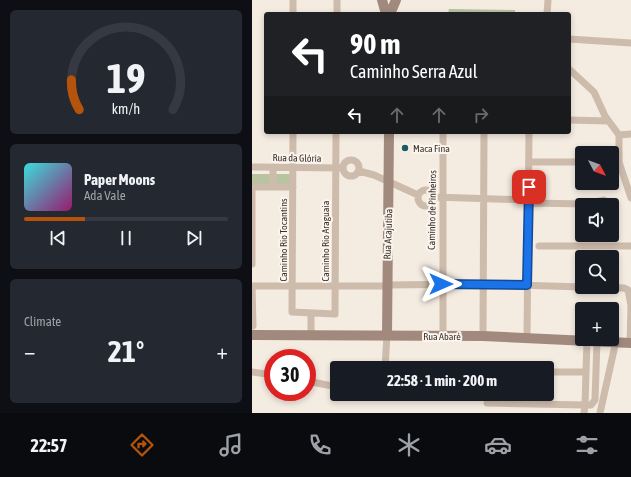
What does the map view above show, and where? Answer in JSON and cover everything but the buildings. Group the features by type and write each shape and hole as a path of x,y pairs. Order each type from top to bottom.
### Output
{"street":[{"path":"293,0 293,12"},
{"path":"337,0 337,12"},
{"path":"382,0 385,12"},
{"path":"391,12 396,0"},
{"path":"547,12 548,0"},
{"path":"571,39 631,43"},
{"path":"571,71 594,92 608,121 619,135 617,146"},
{"path":"571,120 608,121"},
{"name":"Caminho Rio Tocantins","path":"293,134 292,312 311,313"},
{"name":"Caminho Rio Araguaia","path":"311,313 334,314 339,168 336,134"},
{"name":"Rua Acajutiba","path":"387,335 386,286 389,134"},
{"name":"Caminho de Pinheiros","path":"443,134 441,284 443,336"},
{"path":"483,336 484,134"},
{"path":"527,338 529,134"},
{"path":"619,135 631,134"},
{"path":"352,160 357,163 359,171 355,176 349,176 344,174 339,168 347,161 352,160"},
{"path":"529,162 575,162"},
{"name":"Rua da Glória","path":"252,167 339,168"},
{"path":"273,167 273,187"},
{"path":"359,171 374,175 418,195"},
{"path":"619,171 631,198"},
{"path":"252,264 252,187 293,187"},
{"path":"434,197 432,203 423,206 418,202 418,195 422,190 428,190 434,197 575,204"},
{"path":"539,246 631,246"},
{"path":"253,331 252,287 441,284 575,287"},
{"path":"619,288 624,288 630,293 630,343"},
{"path":"311,313 311,335"},
{"name":"Rua Abaré","path":"253,331 311,335 483,336 575,340"},
{"path":"385,361 387,335"},
{"name":"Rua Abaré","path":"619,341 630,343"},
{"path":"584,413 586,372 591,346"},
{"path":"487,403 591,405 595,400 592,346"},
{"path":"600,413 615,346"},
{"path":"252,372 264,374"},
{"path":"554,372 586,372"},
{"path":"316,383 330,386"}],"green space":[{"path":"449,9 515,10 515,12 448,12"},
{"path":"252,174 292,174 292,185 252,186"}],"place":[{"name":"Maca Fina","path":"405,148"}],"route":[{"path":"441,284 527,285 529,187"}]}
